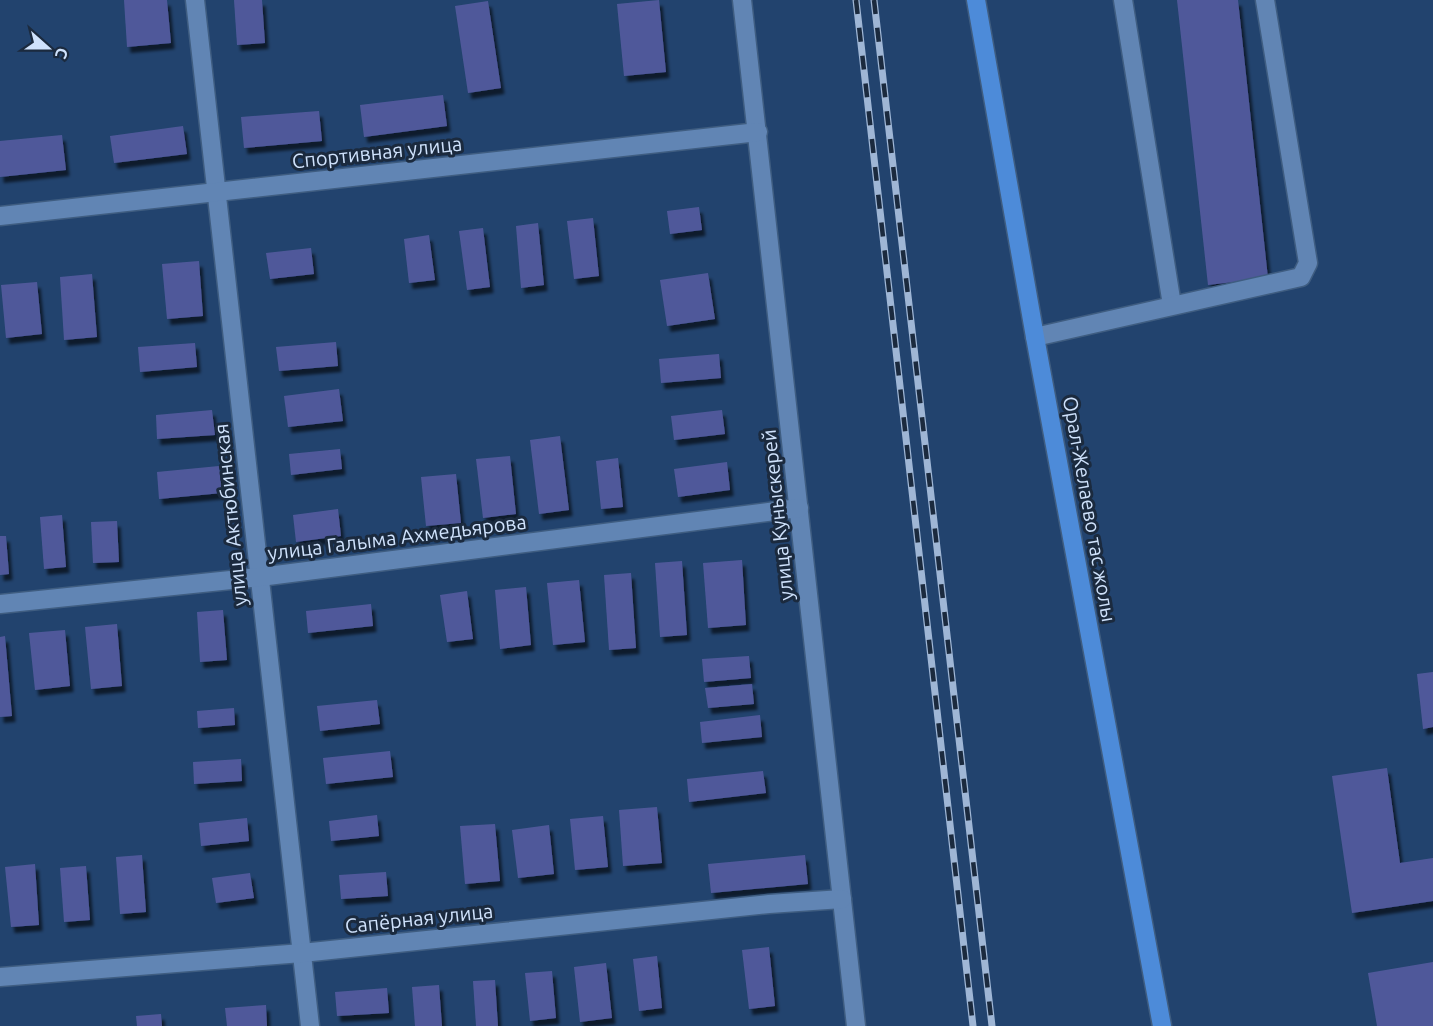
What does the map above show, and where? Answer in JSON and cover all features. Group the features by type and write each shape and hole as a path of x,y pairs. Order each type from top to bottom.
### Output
{"main road":[{"name":"Орал-Желаево тас жолы","path":"976,0 1035,338 1162,1026"}],"street":[{"name":"улица Актюбинская","path":"195,0 310,1026"},
{"name":"улица Куныскерей","path":"742,0 856,1026"},
{"path":"1124,0 1172,305"},
{"path":"1035,338 1301,277 1308,263 1266,0"},
{"name":"Спортивная улица","path":"0,216 758,132"},
{"name":"улица Галыма Ахмедьярова","path":"0,604 260,577 799,508"},
{"name":"Сапёрная улица","path":"0,977 302,953 769,904 842,899"}],"building":[{"path":"124,0 167,0 171,43 127,47"},
{"path":"234,0 262,0 265,43 237,45"},
{"path":"659,0 666,72 624,76 617,4"},
{"path":"1177,0 1238,0 1268,278 1208,285"},
{"path":"488,1 501,88 468,93 455,6"},
{"path":"443,95 447,126 364,137 360,105"},
{"path":"319,111 322,141 244,148 241,117"},
{"path":"183,126 187,154 114,163 110,136"},
{"path":"62,135 66,170 0,177 0,141"},
{"path":"699,207 702,230 670,234 667,211"},
{"path":"593,218 599,276 574,279 567,221"},
{"path":"538,223 544,285 521,288 516,226"},
{"path":"483,228 490,287 467,290 459,231"},
{"path":"429,235 435,280 409,283 404,239"},
{"path":"311,248 314,274 270,279 266,253"},
{"path":"199,261 203,316 167,319 162,264"},
{"path":"708,273 715,319 667,326 660,280"},
{"path":"92,274 97,337 64,340 60,277"},
{"path":"37,282 42,334 6,338 1,285"},
{"path":"336,342 338,366 279,371 276,347"},
{"path":"195,343 197,367 140,372 138,347"},
{"path":"719,354 721,378 661,383 659,359"},
{"path":"339,389 343,421 288,427 284,396"},
{"path":"212,410 215,435 157,439 156,415"},
{"path":"722,410 725,434 674,440 671,416"},
{"path":"560,436 569,510 539,514 530,440"},
{"path":"340,449 342,469 291,475 289,454"},
{"path":"510,456 516,514 483,518 476,459"},
{"path":"618,458 623,507 601,509 596,461"},
{"path":"727,462 730,490 678,497 674,469"},
{"path":"219,466 222,493 159,499 157,472"},
{"path":"456,474 461,523 426,526 421,477"},
{"path":"338,509 341,536 296,542 293,515"},
{"path":"62,515 66,567 44,569 40,517"},
{"path":"117,521 119,562 93,563 91,522"},
{"path":"0,536 6,536 9,574 0,575"},
{"path":"742,560 746,625 708,628 703,563"},
{"path":"682,561 687,635 660,637 655,563"},
{"path":"631,573 636,648 609,650 604,575"},
{"path":"579,580 585,642 553,645 547,583"},
{"path":"526,587 531,645 500,649 495,590"},
{"path":"467,591 473,639 447,642 440,595"},
{"path":"371,604 373,626 308,633 306,611"},
{"path":"223,610 227,660 200,662 197,612"},
{"path":"117,624 122,686 91,689 85,627"},
{"path":"65,630 70,686 35,690 29,633"},
{"path":"5,636 12,716 0,717 0,637"},
{"path":"749,656 751,678 704,682 702,659"},
{"path":"1433,672 1433,727 1423,729 1417,674"},
{"path":"752,684 754,704 708,708 705,688"},
{"path":"377,700 380,724 320,731 317,706"},
{"path":"234,708 235,725 198,728 197,711"},
{"path":"760,715 762,737 702,743 700,722"},
{"path":"390,751 393,777 326,784 323,758"},
{"path":"241,759 242,781 194,784 193,762"},
{"path":"1387,768 1400,863 1433,858 1433,901 1352,913 1332,776"},
{"path":"763,771 766,793 689,802 687,779"},
{"path":"657,807 662,863 623,866 619,810"},
{"path":"377,815 379,836 331,841 329,821"},
{"path":"603,816 608,867 575,870 570,819"},
{"path":"247,818 249,841 201,846 199,823"},
{"path":"495,824 500,881 465,884 460,826"},
{"path":"549,825 554,874 518,878 512,830"},
{"path":"142,855 146,912 120,914 116,857"},
{"path":"805,855 808,884 711,893 708,864"},
{"path":"35,864 39,925 11,927 5,867"},
{"path":"86,866 90,920 64,922 60,868"},
{"path":"386,872 388,896 341,899 339,875"},
{"path":"250,873 254,898 216,903 212,878"},
{"path":"769,947 775,1006 749,1009 742,950"},
{"path":"657,956 662,1008 639,1011 633,959"},
{"path":"1433,962 1433,1026 1377,1026 1368,973"},
{"path":"606,963 612,1018 580,1022 574,967"},
{"path":"552,971 556,1018 530,1021 525,973"},
{"path":"495,980 498,1026 476,1026 473,981"},
{"path":"439,985 442,1026 415,1026 412,987"},
{"path":"387,988 389,1013 337,1016 335,992"},
{"path":"266,1005 267,1026 227,1026 225,1008"},
{"path":"161,1014 162,1026 137,1026 136,1016"}],"railway":[{"path":"856,0 973,1026"},
{"path":"874,0 992,1026"}]}
